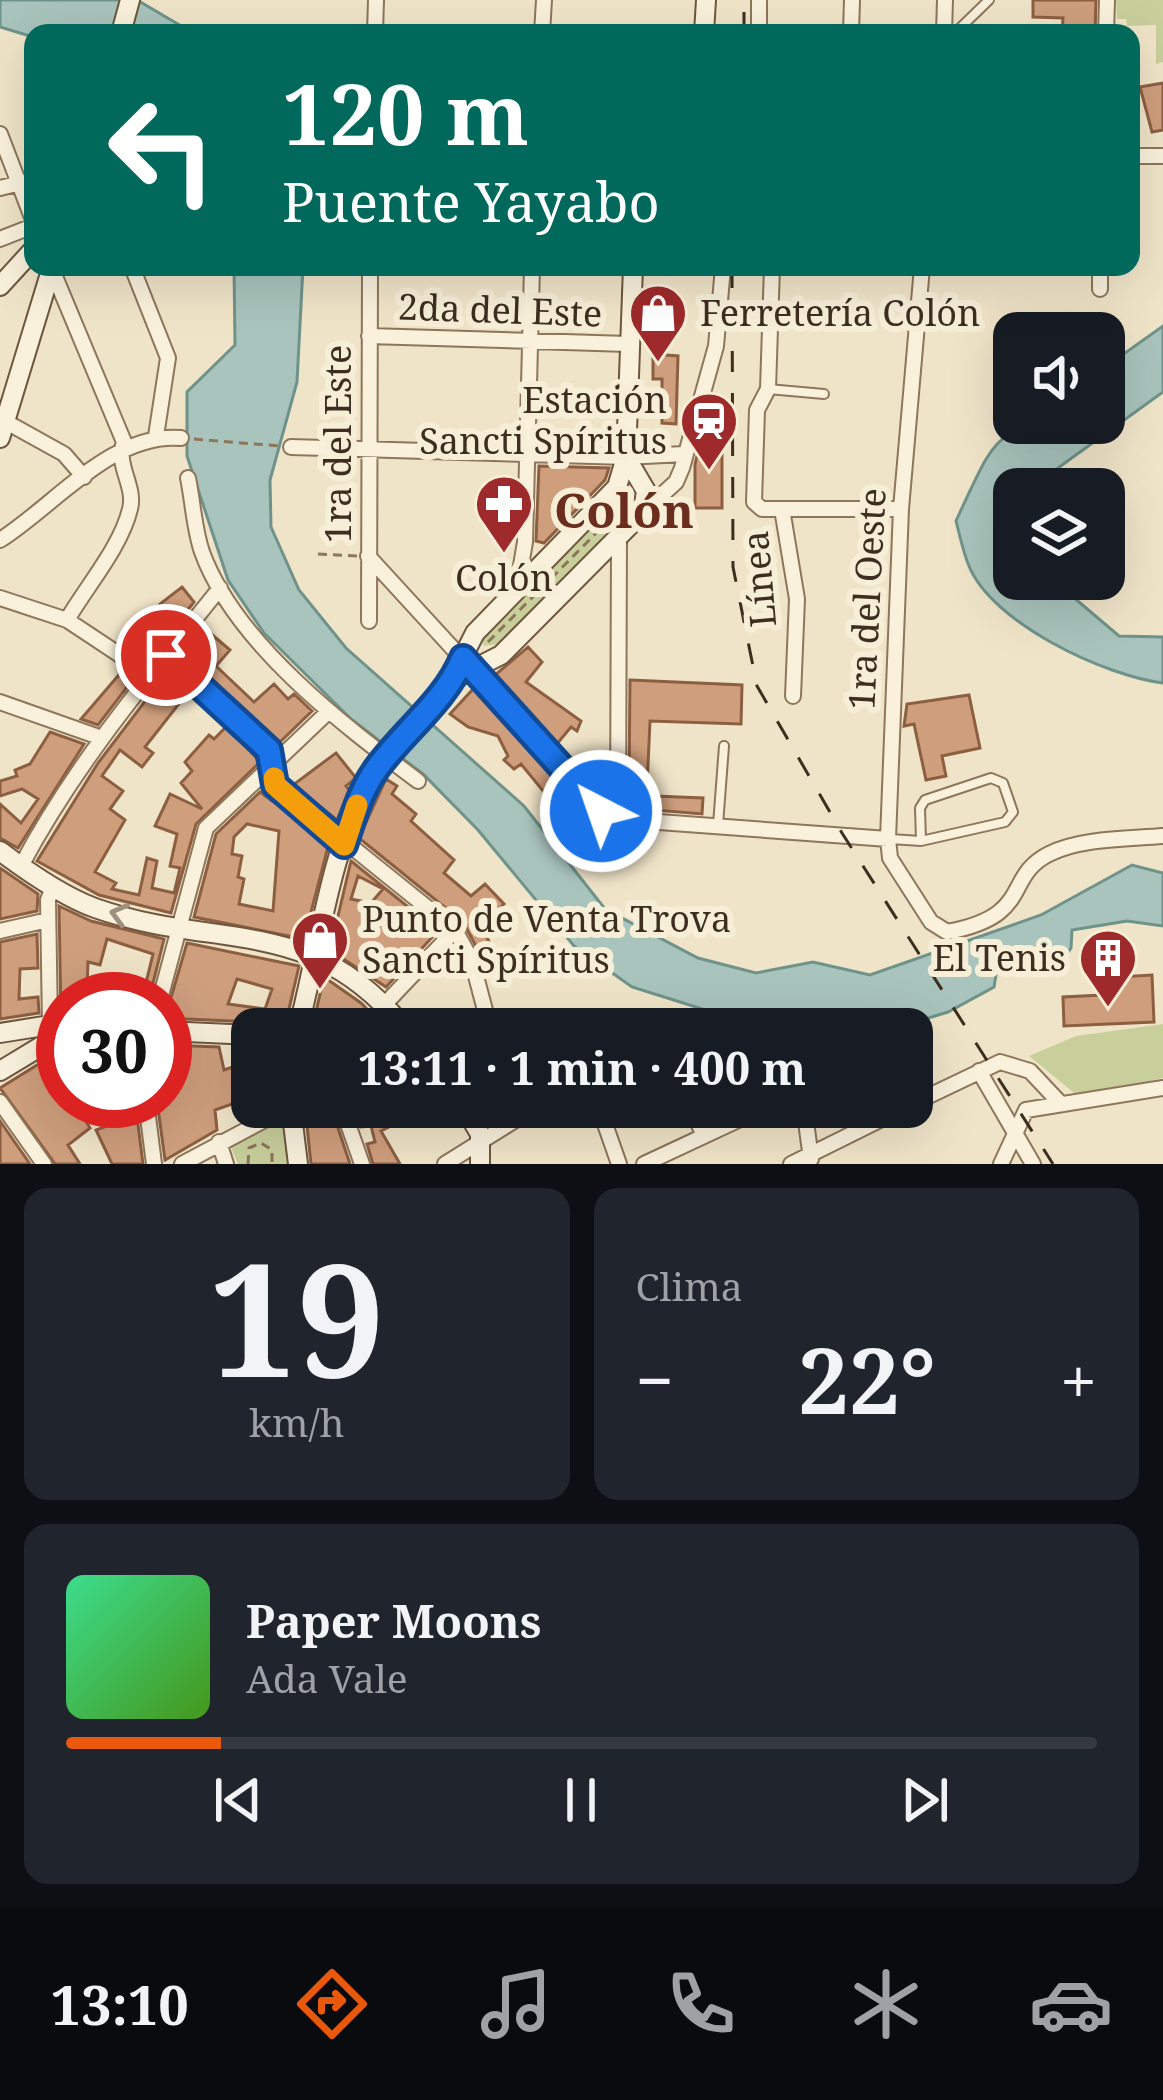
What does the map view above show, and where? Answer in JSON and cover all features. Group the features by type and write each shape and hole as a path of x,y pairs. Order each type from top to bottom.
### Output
{"main road":[{"path":"0,286 24,260"},
{"path":"2,426 49,276"},
{"path":"303,1008 344,845 361,794 377,767 472,660 475,633 617,487 626,457 633,276"},
{"path":"472,660 502,655 643,512 648,499 626,457"},
{"path":"617,487 642,485"},
{"path":"0,851 92,907 181,928 249,935 315,955 346,970 388,1008"},
{"path":"0,1033 36,1031"},
{"path":"192,1032 231,1034"},
{"path":"0,1070 36,1046"},
{"path":"293,1128 298,1164"},
{"path":"476,1128 480,1164"}],"street":[{"path":"0,134 24,178"},
{"path":"54,276 124,442 119,454 130,511 67,620"},
{"path":"136,276 168,358 156,436"},
{"name":"1ra del Este","path":"369,621 370,276"},
{"path":"517,589 525,542 532,276"},
{"path":"643,512 676,482 716,346 722,276"},
{"name":"Línea","path":"772,276 768,389 757,410 754,502 762,509 782,509 797,599 793,696"},
{"name":"1ra del Oeste","path":"921,276 901,509 890,858 932,922 947,932 981,926 1008,910 1033,869 1054,852 1163,836"},
{"path":"1100,276 1100,289"},
{"name":"2da del Este","path":"369,336 628,344"},
{"path":"2,426 64,454 84,476"},
{"path":"0,540 119,454 156,436 181,438"},
{"path":"291,446 626,457 684,454"},
{"path":"188,478 202,550 220,588 247,627 328,712 418,781"},
{"path":"782,509 901,509"},
{"path":"618,819 619,538"},
{"path":"525,542 551,554"},
{"path":"368,556 472,660 601,811 618,819 888,839"},
{"path":"21,866 53,805 99,737 220,588"},
{"path":"0,598 67,620 150,675"},
{"path":"166,655 269,750 275,785 455,931 472,961 484,1008"},
{"path":"0,702 99,737"},
{"path":"168,972 206,828 328,712"},
{"path":"53,886 48,920 53,972"},
{"path":"0,931 48,920"},
{"path":"385,1004 455,931"},
{"path":"933,1094 1000,1062 1015,1063 1040,1078 1061,1104"},
{"path":"979,1071 1033,1164"},
{"path":"1001,1164 1026,1110 1163,1088"},
{"path":"0,1102 44,1164"},
{"path":"149,1128 154,1164"},
{"path":"182,1164 247,1128"},
{"path":"349,1128 362,1164"},
{"path":"445,1164 495,1128"},
{"path":"607,1128 620,1164"},
{"path":"700,1128 704,1136"},
{"path":"644,1164 721,1128"},
{"path":"807,1128 811,1159"},
{"path":"791,1164 811,1159 868,1128"},
{"path":"218,1142 226,1164"}],"lane":[{"path":"964,24 989,0"},
{"path":"768,389 824,394"},
{"path":"718,825 724,746"},
{"path":"888,839 921,841 1005,822 1013,812 1004,783 991,778 926,800 920,808 921,841"}],"path":[{"path":"181,438 291,446"},
{"path":"472,660 642,485"},
{"path":"318,554 368,556"},
{"path":"248,1164 248,1148 261,1143 272,1150 272,1164"}],"green space":[{"path":"1116,0 1163,0 1163,62 1156,64 1156,25 1117,19"},
{"path":"618,499 630,499 632,512 499,644 484,646 481,639"},
{"path":"1163,1024 1163,1078 1079,1097 1029,1056 1076,1036"},
{"path":"265,1128 285,1128 288,1164 238,1164 231,1147"}],"water":[{"path":"0,0 137,0 178,24 24,24 24,34 0,27"},
{"path":"234,276 303,276 297,382 270,480 271,527 299,590 346,648 524,806 605,909 698,958 756,973 813,962 870,975 1041,915 1132,865 1163,873 1163,926 1127,921 1072,930 1071,948 1058,968 1042,972 1020,955 997,969 994,987 933,1017 933,1008 699,1008 632,987 574,946 478,830 423,774 351,719 264,633 228,580 187,456 187,392 235,345"},
{"path":"1163,326 1163,392 1125,420 1125,353"},
{"path":"1091,444 1058,468 993,468 993,599 969,566 956,521 994,447"},
{"path":"994,600 1077,600 1119,636 1163,637 1163,683 1082,658"}],"building":[{"path":"1033,0 1096,0 1095,24 1063,24 1063,18 1033,17"},
{"path":"1163,83 1163,130 1152,132 1140,87"},
{"path":"653,354 678,356 676,424 662,423 662,379 653,379"},
{"name":"Estación Sancti Spíritus","path":"702,436 722,436 722,508 695,508 695,464"},
{"path":"539,466 609,468 605,480 544,543 536,541"},
{"path":"182,587 194,602 148,660 128,647 160,604"},
{"path":"203,627 230,650 216,666 254,702 274,684 288,699 294,694 312,711 280,742 182,653"},
{"path":"528,647 542,662 526,682 581,721 577,731 571,727 556,745 494,676"},
{"path":"123,670 134,678 98,725 81,719"},
{"path":"168,671 189,691 145,747 153,753 142,767 120,750 102,776 123,791 110,809 125,820 95,872 116,883 112,889 139,895 147,858 157,861 152,888 174,893 180,868 170,866 177,834 155,826 170,794 202,809 181,783 192,771 185,762 209,735 214,739 227,726 260,762 196,824 171,913 99,895 37,861 98,763"},
{"path":"630,680 742,685 741,724 650,721 647,787 629,786"},
{"path":"474,688 568,791 553,803 521,764 514,769 504,760 508,756 498,736 468,727 450,714"},
{"path":"969,695 980,748 942,756 946,776 926,780 914,724 904,726 907,704"},
{"path":"50,732 84,744 18,848 0,838 0,804 21,823 38,799 22,789 0,796 0,781 17,776 15,770 30,764"},
{"path":"336,753 356,778 346,786 349,790 337,820 293,785"},
{"path":"386,779 397,786 392,794 416,814 411,821 454,860 444,873 471,896 485,884 504,904 481,925 495,954 484,961 463,922 359,838"},
{"path":"260,792 329,843 304,939 194,917 216,834","holes":["247,824 279,831 273,911 239,904 244,879 238,877 242,856 232,854 234,837"]},
{"path":"655,796 703,798 702,814 654,810"},
{"path":"351,861 438,931 386,987 330,950","holes":["358,876 383,889 371,903 351,899"]},
{"path":"0,868 38,894 37,911 0,919"},
{"path":"59,906 91,921 164,939 156,972 149,972 153,954 107,939 100,965 88,962 88,972 60,972"},
{"path":"37,934 38,968 20,969 19,999 36,997 36,1013 0,1019 0,942"},
{"path":"187,943 299,966 289,1008 265,1008 272,989 237,979 228,1004 258,1008 231,1008 231,1021 192,1019 192,972 178,972"},
{"name":"El Tenis","path":"1152,975 1154,1022 1064,1026 1063,997 1103,995 1102,978"},
{"path":"324,977 366,1008 317,1008"},
{"path":"192,1046 219,1047 224,1070 231,1068 231,1104 215,1110 217,1130 165,1160 161,1128 192,1128"},
{"path":"36,1066 36,1128 90,1128 68,1145 80,1164 55,1164 0,1088"},
{"path":"0,1121 30,1164 0,1164"},
{"path":"138,1128 143,1164 112,1164 96,1130"},
{"path":"307,1128 338,1128 350,1164 311,1164"},
{"path":"372,1128 387,1128 381,1131 400,1164 373,1164 367,1144 375,1142"}],"railway":[{"path":"744,0 744,24"},
{"path":"732,276 733,567 757,686 842,833 1053,1164"}],"slow traffic":[{"path":"274,778 275,785 344,845 357,805"}],"place":[{"name":"Ferretería Colón","path":"658,364"},
{"name":"Estación Sancti Spíritus","path":"709,472"},
{"name":"Colón","path":"504,555"},
{"name":"Punto de Venta Trova Sancti Spíritus","path":"320,991"},
{"name":"El Tenis","path":"1108,1009"}],"district":[{"name":"Colón","path":"624,511"}],"route":[{"path":"166,655 269,750 275,785 344,845 361,794 377,767 454,679 463,658 601,811"}]}
